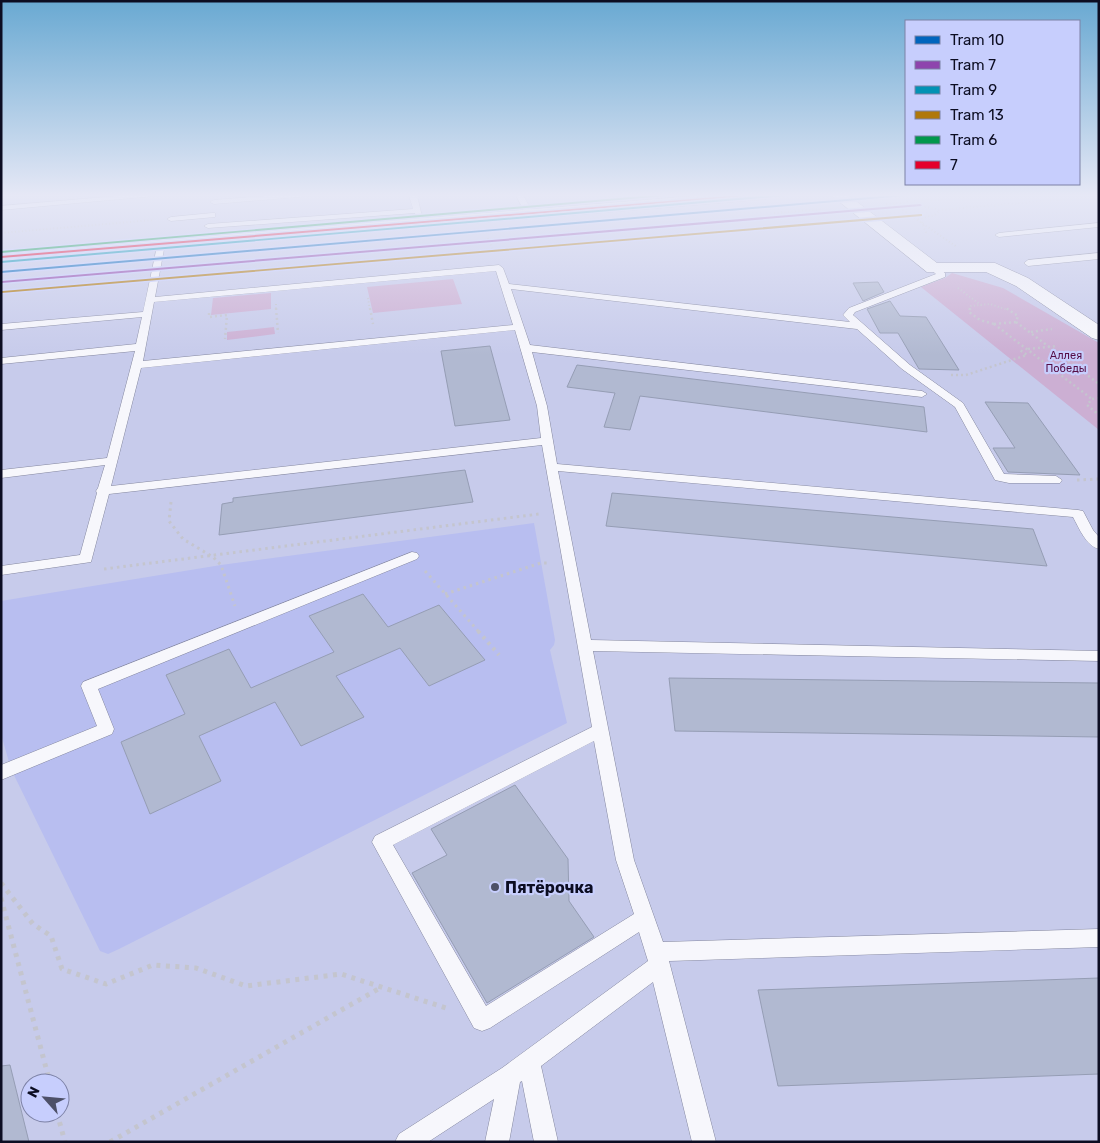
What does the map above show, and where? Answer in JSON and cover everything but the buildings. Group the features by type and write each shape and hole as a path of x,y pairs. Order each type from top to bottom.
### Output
{"main road":[{"path":"1,257 108,248"}],"street":[{"path":"908,248 938,271 989,268 1022,282 1095,328"}],"lane":[{"path":"1,571 86,559 110,461 137,365 160,248"},
{"path":"1027,252 1041,262"},
{"path":"1028,263 1099,256"},
{"path":"150,300 499,268 526,348 542,406 546,441 568,562 625,860 658,959 704,1142"},
{"path":"938,271 852,310 848,315 916,374 959,405 999,477 1056,480"},
{"path":"505,286 860,326"},
{"path":"1,327 147,314"},
{"path":"137,365 519,327"},
{"path":"1,361 140,347"},
{"path":"526,348 922,394"},
{"path":"102,492 546,441"},
{"path":"1,474 110,461"},
{"path":"551,467 1078,514 1087,532 1099,545"},
{"path":"1,774 106,729 89,686 412,556"},
{"path":"584,645 1099,656"},
{"path":"600,730 381,842 482,1020 645,918"},
{"path":"408,1142 510,1076 658,959 1099,938"},
{"path":"529,1062 546,1142"},
{"path":"496,1142 510,1076"}],"path":[{"path":"938,271 981,304"},
{"path":"364,281 373,326"},
{"path":"275,289 278,351"},
{"path":"1016,322 1018,316 1004,307 991,304 971,306 969,312 980,320 994,324 1016,322 1099,384"},
{"path":"994,324 1092,398 1099,398"},
{"path":"1016,351 1057,346"},
{"path":"916,374 966,374 1027,355 1020,350"},
{"path":"1092,398 1087,405 1099,415"},
{"path":"172,484 169,521 183,539 214,556 221,565 235,605"},
{"path":"98,570 559,512"},
{"path":"412,556 499,655"},
{"path":"446,594 541,563 568,562"},
{"path":"1,883 33,924 51,936 62,969 106,984 152,965 196,968 246,986 342,974 482,1020"},
{"path":"1,898 47,1073"},
{"path":"110,1142 381,987"},
{"path":"60,1123 65,1142"}],"shaded area":[{"path":"534,523 555,640 550,650 567,723 119,949 108,954 100,951 11,769 1,734 1,601 221,565"}],"green space":[{"name":"Аллея Победы","path":"952,273 1003,288 1099,343 1099,430 921,287 945,278"},
{"path":"453,279 462,304 373,313 367,287"},
{"path":"271,293 271,309 211,315 213,298"},
{"path":"274,327 275,334 227,340 227,332"}],"tram line":[{"name":"6","path":"1,252 44,248"},
{"name":"9","path":"1,262 163,248"},
{"name":"10","path":"1,272 282,248"},
{"name":"7","path":"2,282 403,248"},
{"name":"13","path":"3,292 524,248"}],"transit line":[{"name":"7","path":"1,257 107,248"}],"place":[{"name":"Пятёрочка","path":"495,887"}]}
